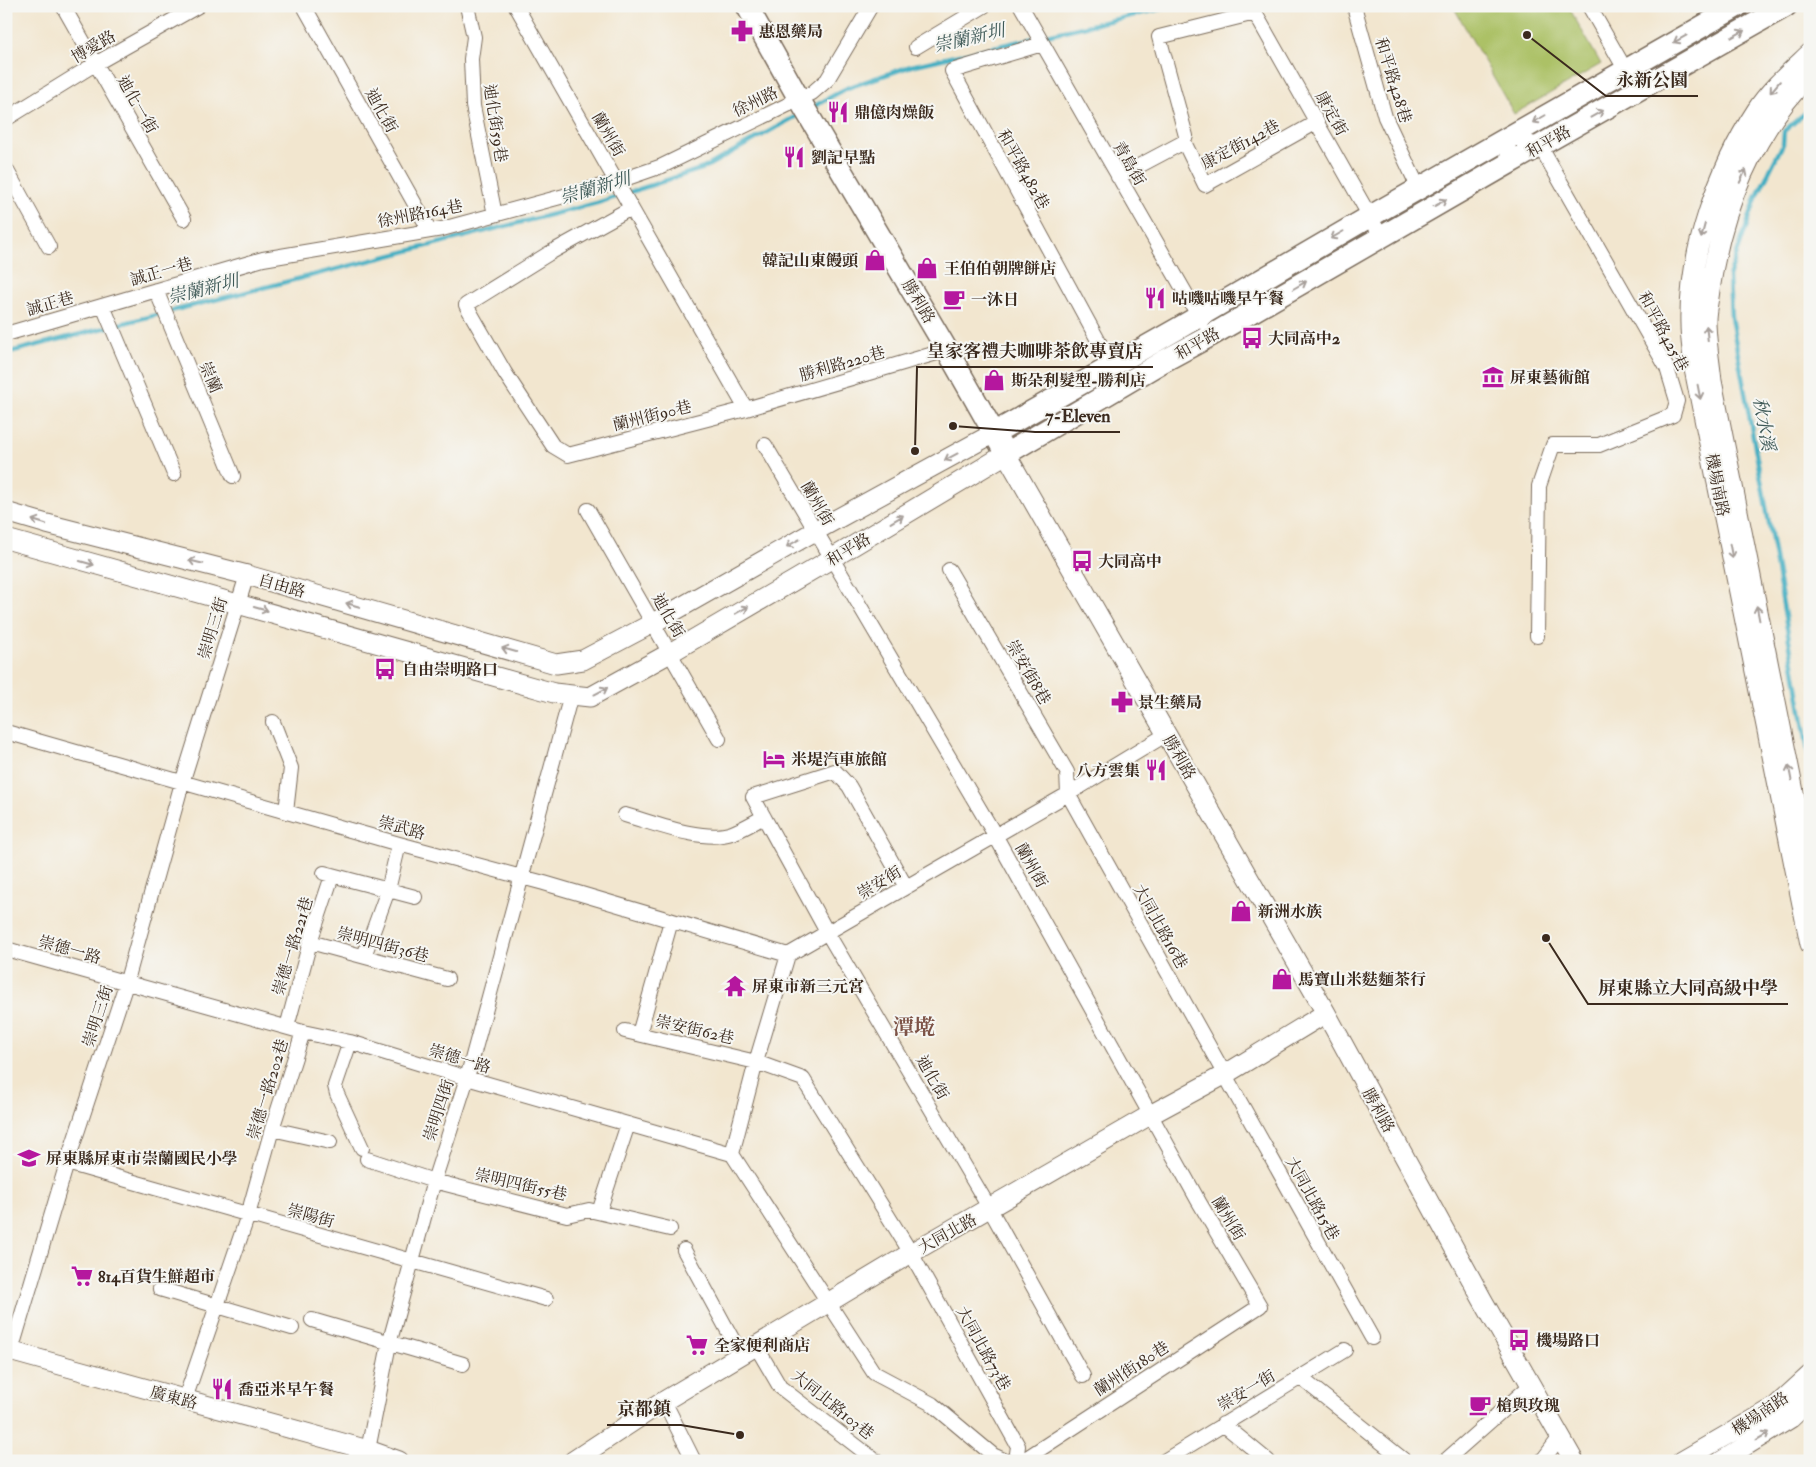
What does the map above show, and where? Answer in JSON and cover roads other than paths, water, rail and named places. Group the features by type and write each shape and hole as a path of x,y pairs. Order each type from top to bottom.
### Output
{"main road":[{"name":"勝利路","path":"747,6 1006,454"},
{"name":"和平路","path":"994,433 1199,317 1625,69 1738,6"},
{"name":"和平路","path":"1006,454 1162,362 1786,6"}],"street":[{"name":"迪化一街","path":"63,6 184,218"},
{"name":"博愛路","path":"6,119 95,64 198,6"},
{"name":"迪化街","path":"304,6 430,231"},
{"name":"迪化街59巷","path":"466,6 474,36 471,59 473,106 495,215"},
{"name":"蘭州街","path":"516,6 746,409"},
{"name":"徐州路","path":"618,185 804,106 812,93 827,80 871,6"},
{"path":"916,47 984,6"},
{"name":"青島街","path":"1021,6 1210,336"},
{"name":"和平路428巷","path":"1354,6 1385,117 1419,189"},
{"path":"1589,6 1625,69"},
{"path":"1186,136 1159,37 1253,10"},
{"name":"康定街","path":"1253,10 1382,238"},
{"name":"和平路482巷","path":"1042,44 952,71 1112,366"},
{"name":"機場南路","path":"1810,53 1783,78 1756,111 1734,152 1710,206 1695,263 1690,323 1694,369 1810,944"},
{"name":"機場南路","path":"1810,74 1771,120 1731,201 1714,264 1706,321 1712,381 1810,872"},
{"name":"康定街142巷","path":"1118,177 1184,142 1205,185 1316,122"},
{"path":"1506,165 1510,136 1540,146"},
{"name":"和平路425巷","path":"1537,636 1538,486 1553,445 1600,445 1673,415 1677,401 1667,368 1540,146"},
{"path":"6,169 49,247"},
{"name":"徐州路164巷","path":"228,270 263,260 430,231 618,185"},
{"name":"蘭州街90巷","path":"629,204 466,305 505,372 553,446 568,455 746,409"},
{"name":"誠正一巷","path":"106,312 156,290 228,270"},
{"name":"崇蘭","path":"156,290 233,476"},
{"path":"106,312 174,474"},
{"name":"誠正巷","path":"6,334 106,312"},
{"name":"勝利路220巷","path":"746,409 947,350"},
{"name":"和平路","path":"556,664 584,660 994,433"},
{"name":"蘭州街","path":"765,445 831,560 995,835 1150,1115 1260,1306"},
{"name":"和平路","path":"562,694 590,697 831,560 1006,454"},
{"name":"勝利路","path":"1006,454 1326,1013 1482,1300 1574,1461"},
{"name":"迪化街","path":"588,510 719,739"},
{"name":"自由路","path":"6,512 246,575 556,664"},
{"name":"自由路","path":"6,540 562,694"},
{"name":"崇安街8巷","path":"949,570 1067,772 1068,794"},
{"name":"崇明三街","path":"8,1351 126,984 182,782 246,575"},
{"name":"崇明四街","path":"368,1450 389,1344 434,1181 467,1078 521,877 562,694"},
{"path":"273,722 291,768 286,812"},
{"name":"崇武路","path":"6,732 521,877 788,955"},
{"name":"崇安街","path":"788,955 828,934 906,886 1068,794 1167,734"},
{"name":"迪化街","path":"906,886 850,786 835,771 753,796 828,934 990,1209 1083,1376"},
{"name":"大同北路16巷","path":"1068,794 1224,1075"},
{"path":"625,815 703,836 732,833 764,817"},
{"path":"364,956 388,890 399,844"},
{"name":"崇德一路221巷","path":"287,1027 328,874 388,890"},
{"path":"388,890 415,897"},
{"path":"639,1034 671,921"},
{"name":"崇明四街36巷","path":"310,942 447,979"},
{"name":"崇德一路","path":"6,949 303,1032 350,1042 467,1078 732,1154"},
{"path":"788,955 756,1062 732,1154 874,1373 932,1404 993,1455 1006,1461"},
{"name":"大同北路","path":"573,1461 664,1401 911,1253 1150,1115 1224,1075 1326,1013"},
{"name":"崇安街62巷","path":"625,1031 756,1062 803,1079 851,1156"},
{"name":"崇德一路202巷","path":"185,1400 248,1215 272,1129 303,1032"},
{"name":"崇明四街55巷","path":"350,1042 335,1086 336,1094 364,1153 434,1181 567,1215 589,1210 670,1229"},
{"name":"大同北路15巷","path":"1224,1075 1372,1338"},
{"path":"599,1212 628,1124"},
{"path":"272,1129 330,1142"},
{"name":"大同北路73巷","path":"851,1156 911,1253 1018,1446 1016,1461"},
{"name":"崇陽街","path":"67,1163 546,1299"},
{"name":"大同北路103巷","path":"684,1250 749,1350 780,1387 876,1461"},
{"path":"160,1289 292,1328"},
{"name":"蘭州街180巷","path":"1022,1461 1260,1306"},
{"path":"312,1320 389,1344 463,1364"},
{"name":"崇安一街","path":"1164,1461 1345,1350"},
{"name":"廣東路","path":"8,1351 368,1450 399,1461"},
{"name":"機場南路","path":"1682,1461 1775,1407 1810,1375"},
{"path":"1301,1378 1405,1461"},
{"path":"1445,1461 1531,1384"},
{"name":"機場南路","path":"1721,1461 1791,1418 1810,1400"},
{"path":"664,1401 694,1461"},
{"path":"1223,1424 1268,1461"},
{"path":"1542,1461 1560,1436"}],"waterway":[{"name":"崇蘭新圳","path":"811,108 847,88 911,66 1174,6"},
{"name":"秋水溪","path":"1810,109 1784,131 1783,144 1756,198 1729,277 1731,317 1771,534 1810,763"},
{"name":"崇蘭新圳","path":"6,353 597,203 704,168 800,114"}],"place":[{"name":"惠恩藥局","path":"742,31"},
{"name":"永新公園","path":"1527,35"},
{"name":"鼎億肉燥飯","path":"838,112"},
{"name":"劉記早點","path":"794,157"},
{"name":"韓記山東饅頭","path":"875,260"},
{"name":"王伯伯朝牌餅店","path":"927,268"},
{"name":"咕嘰咕嘰早午餐","path":"1155,298"},
{"name":"一沐日","path":"954,299"},
{"name":"大同高中2","path":"1252,338"},
{"name":"屏東藝術館","path":"1493,377"},
{"name":"斯朵利髮型-勝利店","path":"994,380"},
{"name":"7-Eleven","path":"953,426"},
{"name":"皇家客禮夫咖啡茶飲專賣店","path":"915,451"},
{"name":"大同高中","path":"1082,561"},
{"name":"自由崇明路口","path":"385,669"},
{"name":"景生藥局","path":"1122,702"},
{"name":"米堤汽車旅館","path":"774,759"},
{"name":"八方雲集","path":"1156,770"},
{"name":"新洲水族","path":"1241,911"},
{"name":"屏東縣立大同高級中學","path":"1546,938"},
{"name":"馬寶山米麩麵茶行","path":"1282,979"},
{"name":"屏東市新三元宮","path":"735,986"},
{"name":"屏東縣屏東市崇蘭國民小學","path":"29,1158"},
{"name":"814百貨生鮮超市","path":"82,1276"},
{"name":"機場路口","path":"1519,1340"},
{"name":"全家便利商店","path":"697,1345"},
{"name":"喬亞米早午餐","path":"222,1389"},
{"name":"槍與玫瑰","path":"1480,1405"},
{"name":"京都鎮","path":"740,1435"}],"district":[{"name":"潭墘","path":"914,1027"}]}
